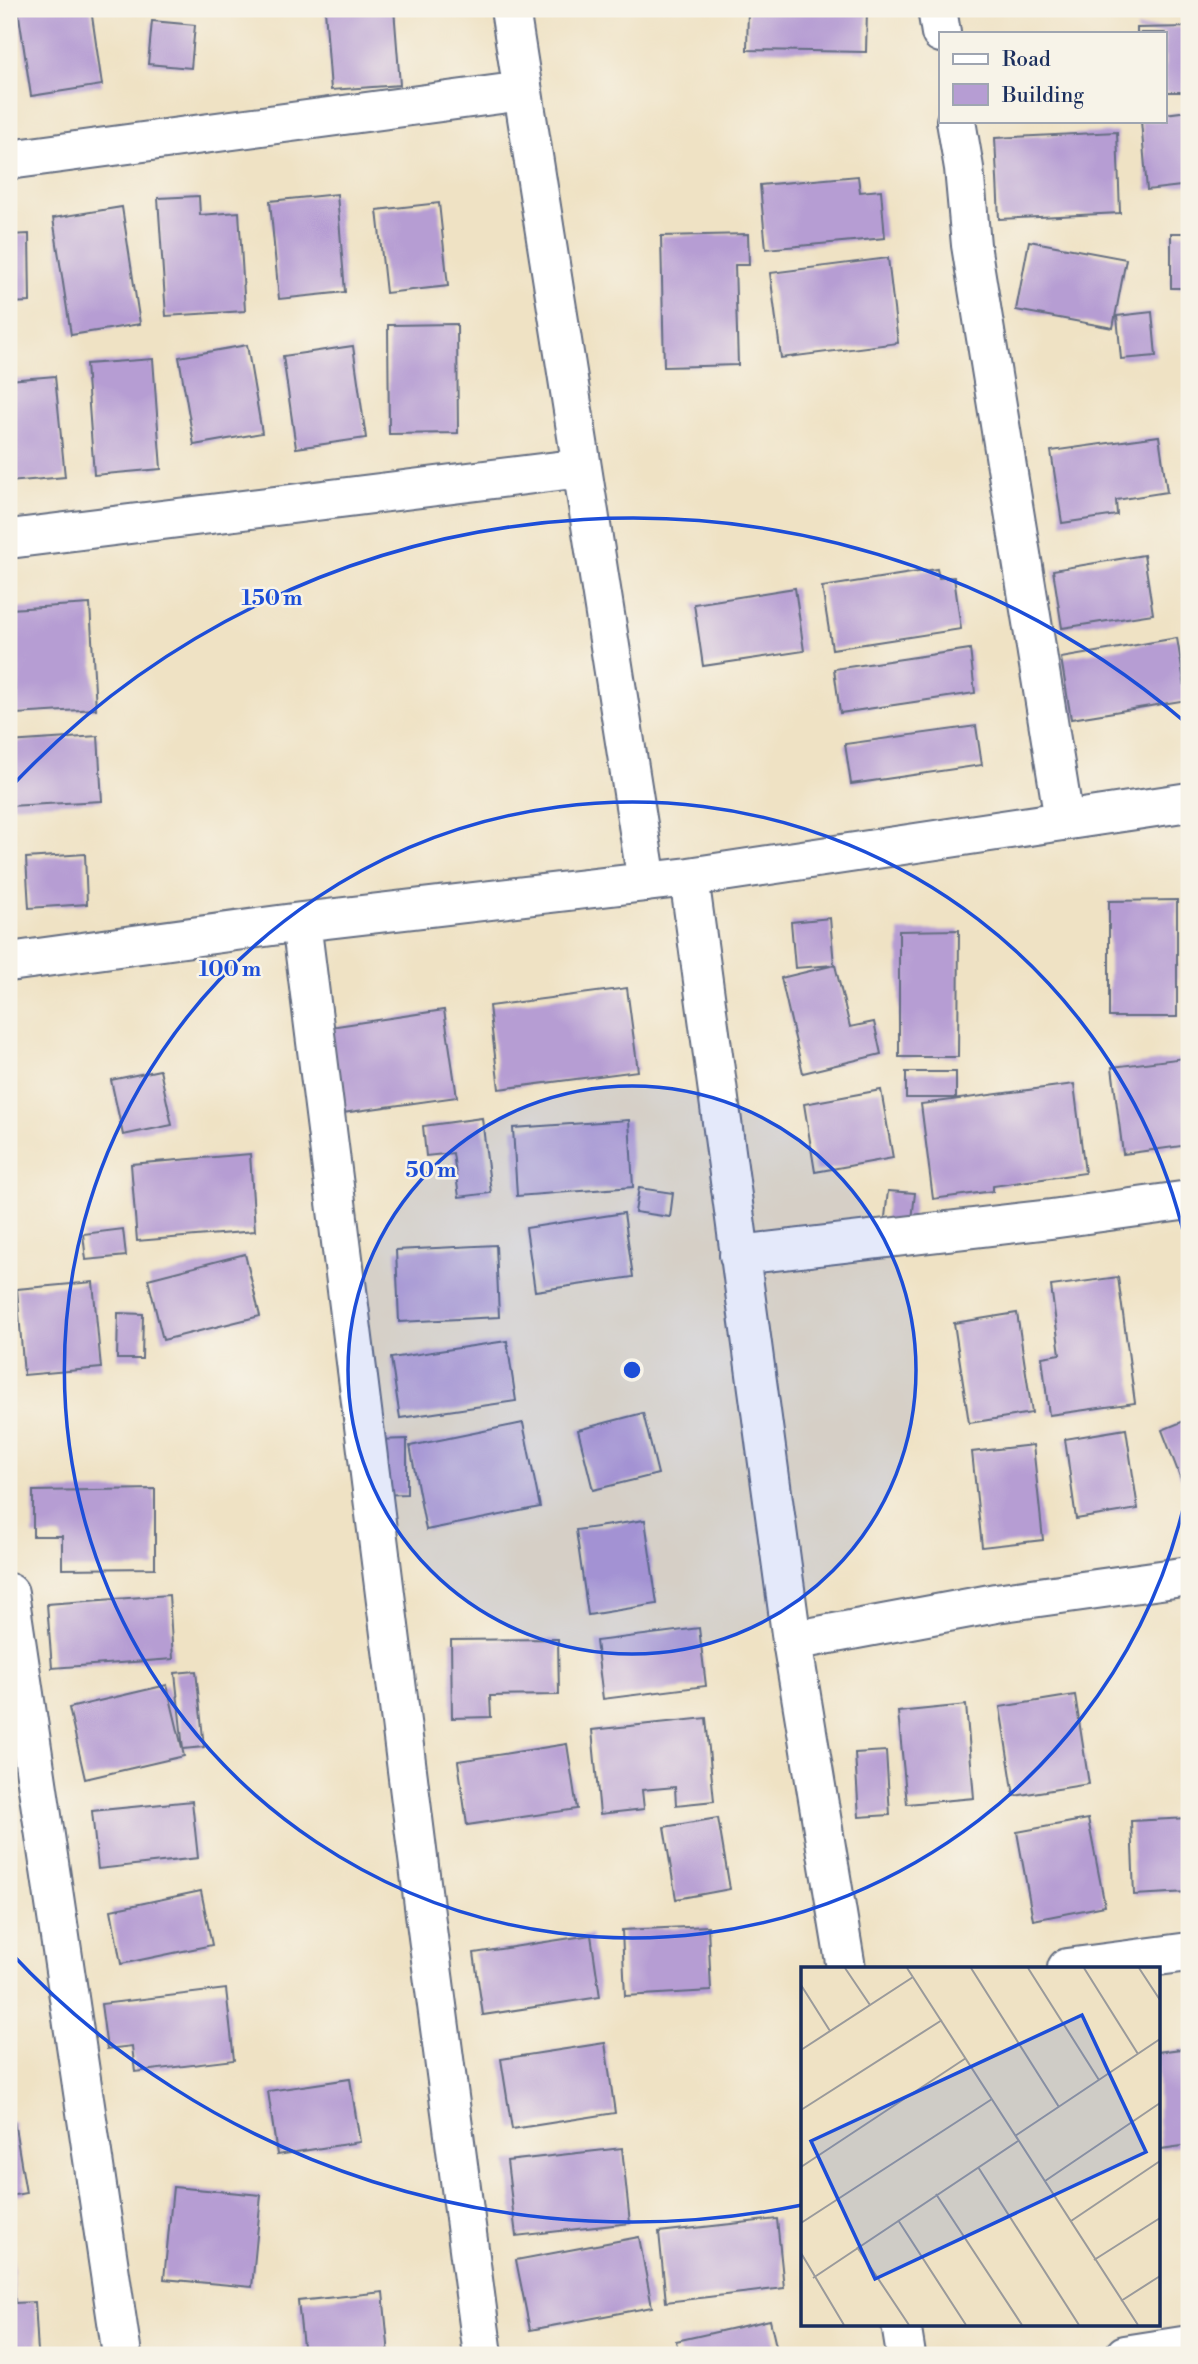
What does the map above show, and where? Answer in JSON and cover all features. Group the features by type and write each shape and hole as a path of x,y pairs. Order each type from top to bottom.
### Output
{"street":[{"path":"510,9 648,882"},
{"path":"937,9 942,32"},
{"path":"9,160 523,91"},
{"path":"956,122 964,168 971,245 1064,820"},
{"path":"9,539 582,468"},
{"path":"9,962 301,922 689,877 1189,802"},
{"path":"689,877 792,1641 846,1967"},
{"path":"301,922 483,2355"},
{"path":"739,1255 1051,1219 1189,1200"},
{"path":"792,1641 996,1603 1189,1576"},
{"path":"9,1593 122,2355"},
{"path":"1081,1967 1189,1952"},
{"path":"901,2326 906,2355"},
{"path":"1125,2355 1189,2346"}],"building":[{"path":"18,9 91,9 102,85 31,96"},
{"path":"325,9 394,9 400,85 331,90"},
{"path":"748,9 867,9 866,52 747,50"},
{"path":"152,21 195,25 191,68 148,64"},
{"path":"1189,27 1189,92 1166,92 1166,32 1137,32 1137,28"},
{"path":"1189,111 1189,185 1147,190 1141,122 1166,122 1166,114"},
{"path":"1117,132 1120,213 999,219 995,138"},
{"path":"858,176 860,192 881,190 885,238 766,249 760,185"},
{"path":"337,194 345,292 279,299 270,201"},
{"path":"199,196 200,215 239,212 245,311 166,316 158,198"},
{"path":"439,203 448,286 386,293 377,210"},
{"path":"122,207 140,324 71,335 53,218"},
{"path":"1171,233 1189,233 1189,288 1171,288"},
{"path":"29,234 30,302 9,303 9,235"},
{"path":"748,234 749,265 735,265 738,365 664,367 661,236"},
{"path":"1029,241 1126,259 1113,328 1016,310"},
{"path":"888,258 898,343 781,358 770,273"},
{"path":"1152,312 1156,356 1121,359 1117,316"},
{"path":"457,324 458,433 389,434 388,325"},
{"path":"247,345 262,433 194,445 179,357"},
{"path":"353,346 366,438 296,448 283,356"},
{"path":"153,359 161,469 94,475 86,364"},
{"path":"55,376 65,477 9,482 9,380"},
{"path":"1159,436 1167,492 1116,500 1117,515 1062,523 1051,451"},
{"path":"1144,555 1153,614 1062,628 1053,570"},
{"path":"937,569 939,578 954,577 961,629 832,649 822,587"},
{"path":"795,588 804,651 703,666 694,604"},
{"path":"90,604 96,709 16,714 10,609"},
{"path":"1177,638 1187,700 1071,719 1061,658"},
{"path":"970,649 975,693 840,713 834,669"},
{"path":"976,726 982,765 851,784 845,744"},
{"path":"98,736 102,801 9,806 9,742"},
{"path":"85,854 87,904 29,908 26,858"},
{"path":"1177,900 1177,1017 1109,1017 1109,901"},
{"path":"830,918 834,965 795,968 791,922"},
{"path":"959,930 958,1057 899,1057 899,931"},
{"path":"835,965 850,1027 874,1022 881,1054 803,1073 781,978"},
{"path":"627,988 638,1071 499,1089 489,1006"},
{"path":"444,1010 457,1097 342,1113 330,1027"},
{"path":"1184,1058 1189,1098 1189,1145 1123,1154 1112,1067"},
{"path":"160,1070 172,1125 123,1135 111,1080"},
{"path":"906,1072 956,1072 956,1098 906,1098"},
{"path":"1074,1084 1085,1173 993,1186 993,1191 933,1199 921,1104"},
{"path":"881,1090 893,1158 815,1172 804,1104"},
{"path":"482,1118 491,1193 459,1197 453,1153 426,1156 423,1126"},
{"path":"629,1120 633,1187 517,1196 513,1128"},
{"path":"250,1154 255,1231 137,1241 131,1164"},
{"path":"639,1188 673,1193 670,1217 635,1212"},
{"path":"888,1191 915,1193 911,1229 884,1226"},
{"path":"624,1213 633,1277 535,1291 526,1228"},
{"path":"123,1229 126,1256 86,1260 83,1234"},
{"path":"496,1245 499,1317 399,1322 396,1250"},
{"path":"245,1254 260,1316 163,1340 148,1279"},
{"path":"1118,1277 1135,1403 1049,1415 1042,1357 1060,1354 1051,1286"},
{"path":"93,1282 101,1368 24,1375 17,1289"},
{"path":"118,1313 143,1314 142,1359 117,1359"},
{"path":"1017,1313 1032,1413 969,1423 954,1323"},
{"path":"507,1341 516,1401 400,1418 391,1358"},
{"path":"643,1413 658,1474 593,1490 578,1430"},
{"path":"1189,1419 1189,1500 1162,1430"},
{"path":"523,1423 540,1507 426,1530 410,1446"},
{"path":"1126,1429 1138,1509 1076,1519 1065,1439"},
{"path":"407,1439 407,1494 376,1495 376,1440"},
{"path":"1033,1445 1043,1540 982,1547 972,1452"},
{"path":"155,1489 155,1568 62,1569 62,1536 33,1536 33,1491"},
{"path":"645,1520 657,1604 588,1615 576,1530"},
{"path":"169,1595 173,1659 52,1668 47,1604"},
{"path":"699,1628 706,1686 603,1699 596,1641"},
{"path":"558,1639 559,1695 490,1696 491,1717 452,1718 451,1640"},
{"path":"196,1671 204,1747 183,1749 175,1673"},
{"path":"167,1685 184,1756 85,1779 69,1708"},
{"path":"1075,1695 1089,1784 1014,1796 1000,1707"},
{"path":"966,1705 974,1798 907,1804 898,1712"},
{"path":"706,1718 714,1801 676,1805 675,1787 642,1790 644,1809 600,1814 592,1730"},
{"path":"567,1744 577,1809 467,1825 458,1761"},
{"path":"886,1751 890,1815 859,1817 855,1753"},
{"path":"192,1801 198,1858 98,1869 92,1811"},
{"path":"718,1818 730,1889 676,1899 664,1827"},
{"path":"1189,1818 1189,1892 1134,1895 1131,1821"},
{"path":"1088,1819 1105,1906 1033,1920 1017,1832"},
{"path":"201,1891 212,1945 121,1964 111,1910"},
{"path":"708,1926 711,1991 625,1996 622,1930"},
{"path":"591,1935 600,1997 483,2015 474,1953"},
{"path":"226,1989 234,2060 135,2072 132,2046 107,2049 101,2004"},
{"path":"605,2043 615,2113 512,2129 501,2059"},
{"path":"1189,2048 1189,2145 1161,2149 1160,2052"},
{"path":"350,2079 360,2142 277,2155 268,2091"},
{"path":"14,2121 26,2193 9,2196 9,2122"},
{"path":"622,2148 630,2223 516,2236 507,2161"},
{"path":"173,2187 261,2195 252,2287 164,2279"},
{"path":"777,2219 784,2288 666,2302 659,2232"},
{"path":"12,2236 15,2303 35,2302 38,2352 9,2354 9,2237"},
{"path":"639,2237 652,2307 530,2330 516,2260"},
{"path":"383,2292 389,2355 304,2355 298,2301"},
{"path":"770,2320 778,2355 679,2355 676,2341"}]}
